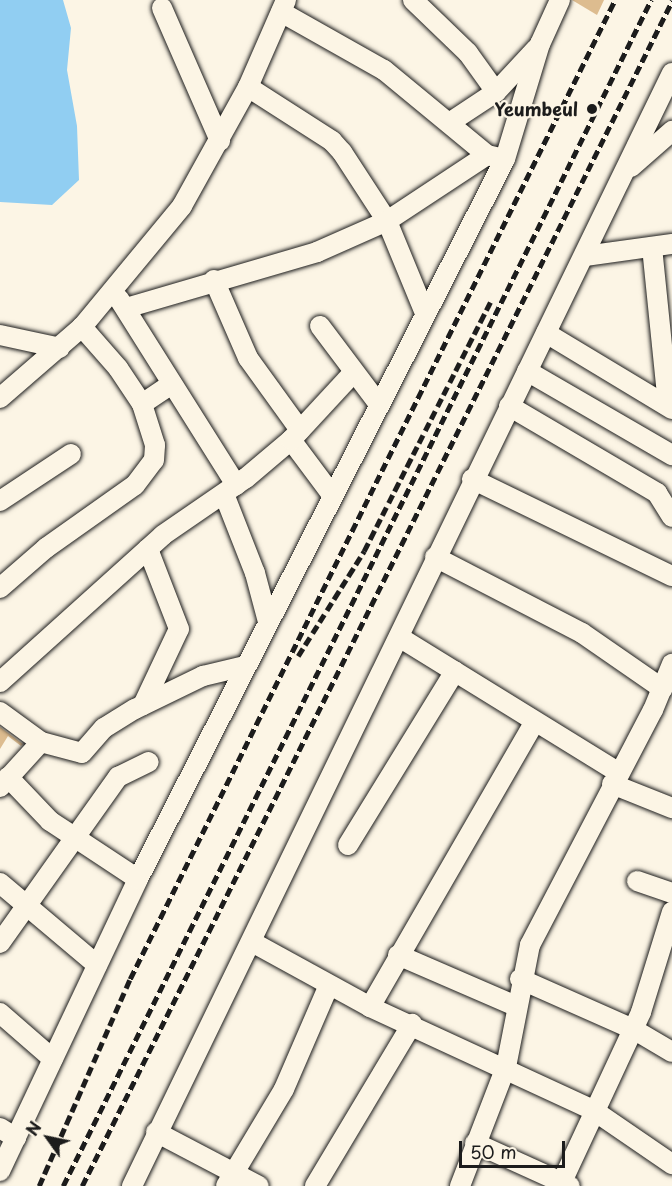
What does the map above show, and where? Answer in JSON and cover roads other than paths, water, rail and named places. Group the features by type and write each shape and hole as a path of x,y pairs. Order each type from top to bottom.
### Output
{"street":[{"path":"413,0 468,53 496,92"},
{"path":"0,1171 8,1133 53,1059 138,879 425,313 496,157 559,0"},
{"path":"0,398 82,327 114,292 182,206 248,87 283,6 365,57 496,157"},
{"path":"162,8 220,141"},
{"path":"449,123 496,92 540,44"},
{"path":"132,1186 156,1132 252,942 399,637 472,479 585,256 672,73"},
{"path":"248,87 332,141 387,221 425,313"},
{"path":"623,175 672,131"},
{"path":"126,308 214,280 318,252 387,221 496,157"},
{"path":"585,256 672,244"},
{"path":"652,247 670,407"},
{"path":"214,280 248,357 332,495"},
{"path":"114,292 172,384 230,489 268,622"},
{"path":"320,326 353,373 378,403"},
{"path":"0,588 46,548 149,472 155,445 142,404 118,368 82,327"},
{"path":"546,333 670,407"},
{"path":"0,335 60,348"},
{"path":"528,371 672,455"},
{"path":"0,682 148,549 230,489 296,435 353,373"},
{"path":"142,404 172,384"},
{"path":"509,406 657,493 672,517"},
{"path":"0,501 71,454"},
{"path":"472,479 672,576"},
{"path":"143,705 179,628 148,549"},
{"path":"435,557 582,633 663,689"},
{"path":"399,637 455,671 615,778 672,808"},
{"path":"460,1186 506,1067 520,980 541,918 663,689 672,664"},
{"path":"0,712 41,742 82,753 104,728 143,705 209,674 245,666"},
{"path":"348,846 455,671"},
{"path":"370,1007 534,723"},
{"path":"41,742 4,782 76,839 138,879"},
{"path":"0,943 118,777 148,762"},
{"path":"637,881 672,893"},
{"path":"0,883 26,908 97,965"},
{"path":"475,1143 564,1184 593,1110 633,1029 672,912"},
{"path":"252,942 370,1007 506,1067 593,1110 672,1164"},
{"path":"398,955 516,1006"},
{"path":"520,980 668,1045"},
{"path":"229,1179 284,1089 329,985"},
{"path":"0,1013 53,1059"},
{"path":"315,1186 412,1024"},
{"path":"156,1132 229,1179 259,1186"}],"water":[{"path":"0,0 63,0 71,28 67,70 77,126 79,180 52,205 0,202"}],"railway":[{"path":"39,1186 130,979 615,0"},
{"path":"63,1186 651,0"},
{"path":"82,1186 672,1"},
{"path":"298,656 364,551 491,301"}],"place":[{"name":"Yeumbeul","path":"592,109"}]}
